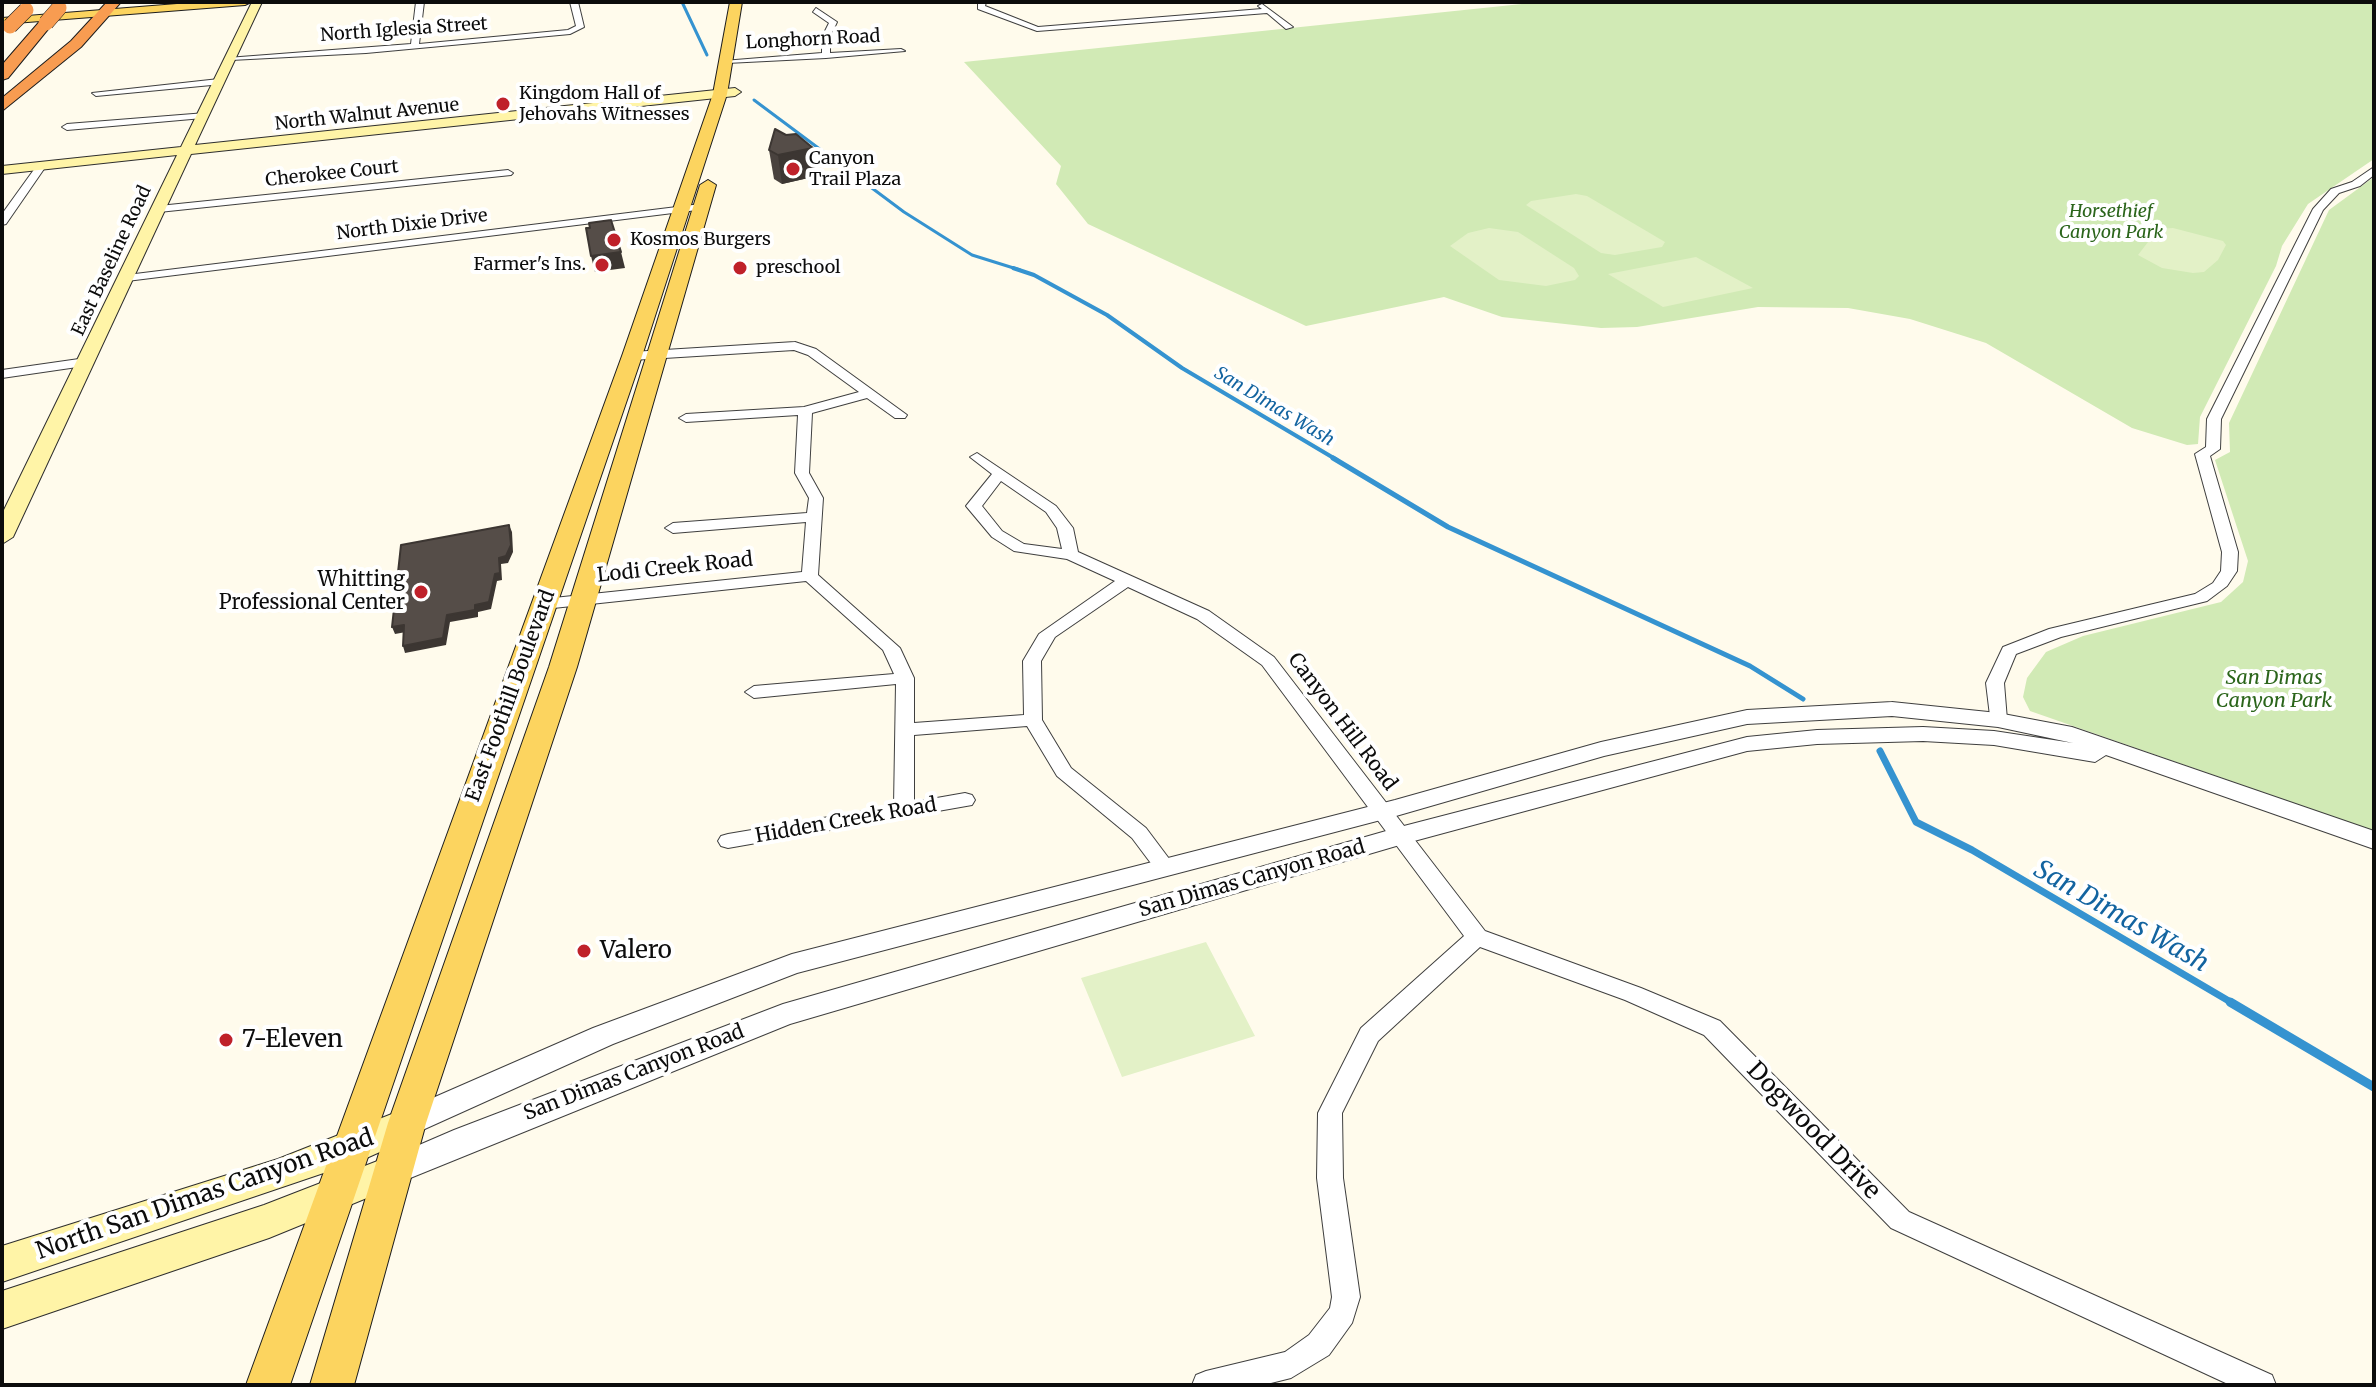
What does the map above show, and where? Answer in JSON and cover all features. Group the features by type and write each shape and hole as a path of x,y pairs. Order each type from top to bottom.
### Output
{"highway":[{"path":"2,75 62,5"},
{"path":"2,106 57,62 110,8"},
{"path":"2,46 20,16"}],"main road":[{"path":"20,16 191,2"},
{"path":"110,8 245,2"},
{"name":"East Baseline Road","path":"2,537 257,2"},
{"name":"East Foothill Boulevard","path":"268,1385 632,356 680,210 727,93 737,56 736,2"},
{"name":"East Foothill Boulevard","path":"727,93 729,118"},
{"name":"North Walnut Avenue","path":"2,170 727,93"},
{"name":"East Foothill Boulevard","path":"332,1385 407,1123 584,599 611,500 714,169"},
{"name":"North San Dimas Canyon Road","path":"2,1264 349,1149 407,1123"},
{"name":"North San Dimas Canyon Road","path":"2,1310 77,1287 336,1195 393,1171"}],"street":[{"path":"415,46 420,2"},
{"name":"North Iglesia Street","path":"231,58 415,46 579,30 574,2"},
{"path":"982,2 981,7 1037,29 1270,11"},
{"path":"1256,2 1289,27"},
{"path":"816,10 833,22 826,37 826,56"},
{"name":"Longhorn Road","path":"737,56 826,56 901,51"},
{"path":"96,93 219,82"},
{"path":"67,127 203,115"},
{"path":"2,222 41,166"},
{"path":"1996,729 1995,683 2009,651 2055,633 2201,598 2219,586 2229,571 2230,552 2202,454 2213,449 2214,419 2318,209 2335,191 2356,184 2374,170"},
{"name":"Cherokee Court","path":"159,209 508,173"},
{"name":"North Dixie Drive","path":"127,278 701,207"},
{"path":"632,356 795,346 812,352 900,415"},
{"path":"2,374 86,362"},
{"path":"686,418 805,411 870,393"},
{"path":"805,411 802,473 816,498 810,576 891,648 905,678 904,810"},
{"path":"977,457 1051,509 1065,528 1071,555"},
{"name":"Canyon Hill Road","path":"1000,473 974,506 997,534 1020,548 1071,555 1203,615 1268,661 1400,836"},
{"path":"673,528 816,517"},
{"name":"Lodi Creek Road","path":"544,604 810,576"},
{"path":"1125,582 1048,634 1032,661 1033,720 1064,772 1139,833 1166,869"},
{"path":"754,692 905,678"},
{"name":"San Dimas Canyon Road","path":"407,1123 603,1036 792,964 1166,869 1601,749 1747,717 1892,709 1996,729 2140,760 2374,840"},
{"path":"905,730 1033,720"},
{"name":"San Dimas Canyon Road","path":"393,1171 480,1133 783,1015 1400,836 1747,744 1996,729"},
{"name":"Hidden Creek Road","path":"728,841 965,800"},
{"path":"1206,1385 1291,1364 1319,1345 1342,1314 1346,1297 1330,1178 1330,1113 1369,1035 1477,937 1400,836"},
{"name":"Dogwood Drive","path":"1477,937 1633,994 1712,1028 1900,1220 2262,1385"}],"green space":[{"name":"Horsethief Canyon Park","path":"1541,2 2374,2 2374,159 2308,204 2282,246 2276,266 2200,417 2198,444 2187,445 2132,428 1986,343 1910,319 1848,308 1758,307 1637,327 1601,328 1502,317 1444,297 1306,326 1088,224 1056,184 1061,166 964,62"},
{"name":"San Dimas Canyon Park","path":"2374,177 2374,831 2030,711 2023,697 2027,678 2046,652 2083,636 2221,602 2243,582 2248,561 2215,460 2230,452 2229,423 2329,210"},
{"path":"1576,194 1587,196 1665,242 1662,247 1615,255 1601,253 1526,205 1531,201"},
{"path":"1489,228 1518,232 1574,268 1579,276 1575,280 1546,286 1499,280 1450,246 1468,233"},
{"path":"2173,228 2223,241 2226,245 2218,260 2204,272 2162,268 2138,255 2158,229"},
{"path":"1696,257 1753,288 1663,307 1608,274"},
{"path":"1206,942 1255,1036 1122,1077 1081,978"}],"building":[{"path":"775,129 786,135 796,134 813,148 778,155 769,150"},
{"path":"611,220 621,252 591,256 586,228 590,228 589,223"},
{"name":"Whitting Professional Center","path":"509,525 511,545 506,556 499,558 500,573 495,574 489,602 475,605 475,610 447,615 443,638 403,646 404,625 392,627 401,545"}],"waterway":[{"name":"San Dimas Wash","path":"682,2 707,55"},
{"name":"San Dimas Wash","path":"754,100 904,212 972,255 1020,270"},
{"name":"San Dimas Wash","path":"1013,268 1034,275 1107,315 1182,368 1337,460"},
{"name":"San Dimas Wash","path":"1333,458 1448,527 1750,666 1803,699"},
{"name":"San Dimas Wash","path":"1880,751 1916,822 1972,850 2234,1004"},
{"name":"San Dimas Wash","path":"2230,1002 2374,1087"}],"place":[{"name":"Kingdom Hall of Jehovahs Witnesses","path":"503,104"},
{"name":"Canyon Trail Plaza","path":"793,169"},
{"name":"Kosmos Burgers","path":"614,240"},
{"name":"Farmer's Ins.","path":"602,265"},
{"name":"preschool","path":"740,268"},
{"name":"Whitting Professional Center","path":"421,592"},
{"name":"Valero","path":"584,951"},
{"name":"7-Eleven","path":"226,1040"}]}
